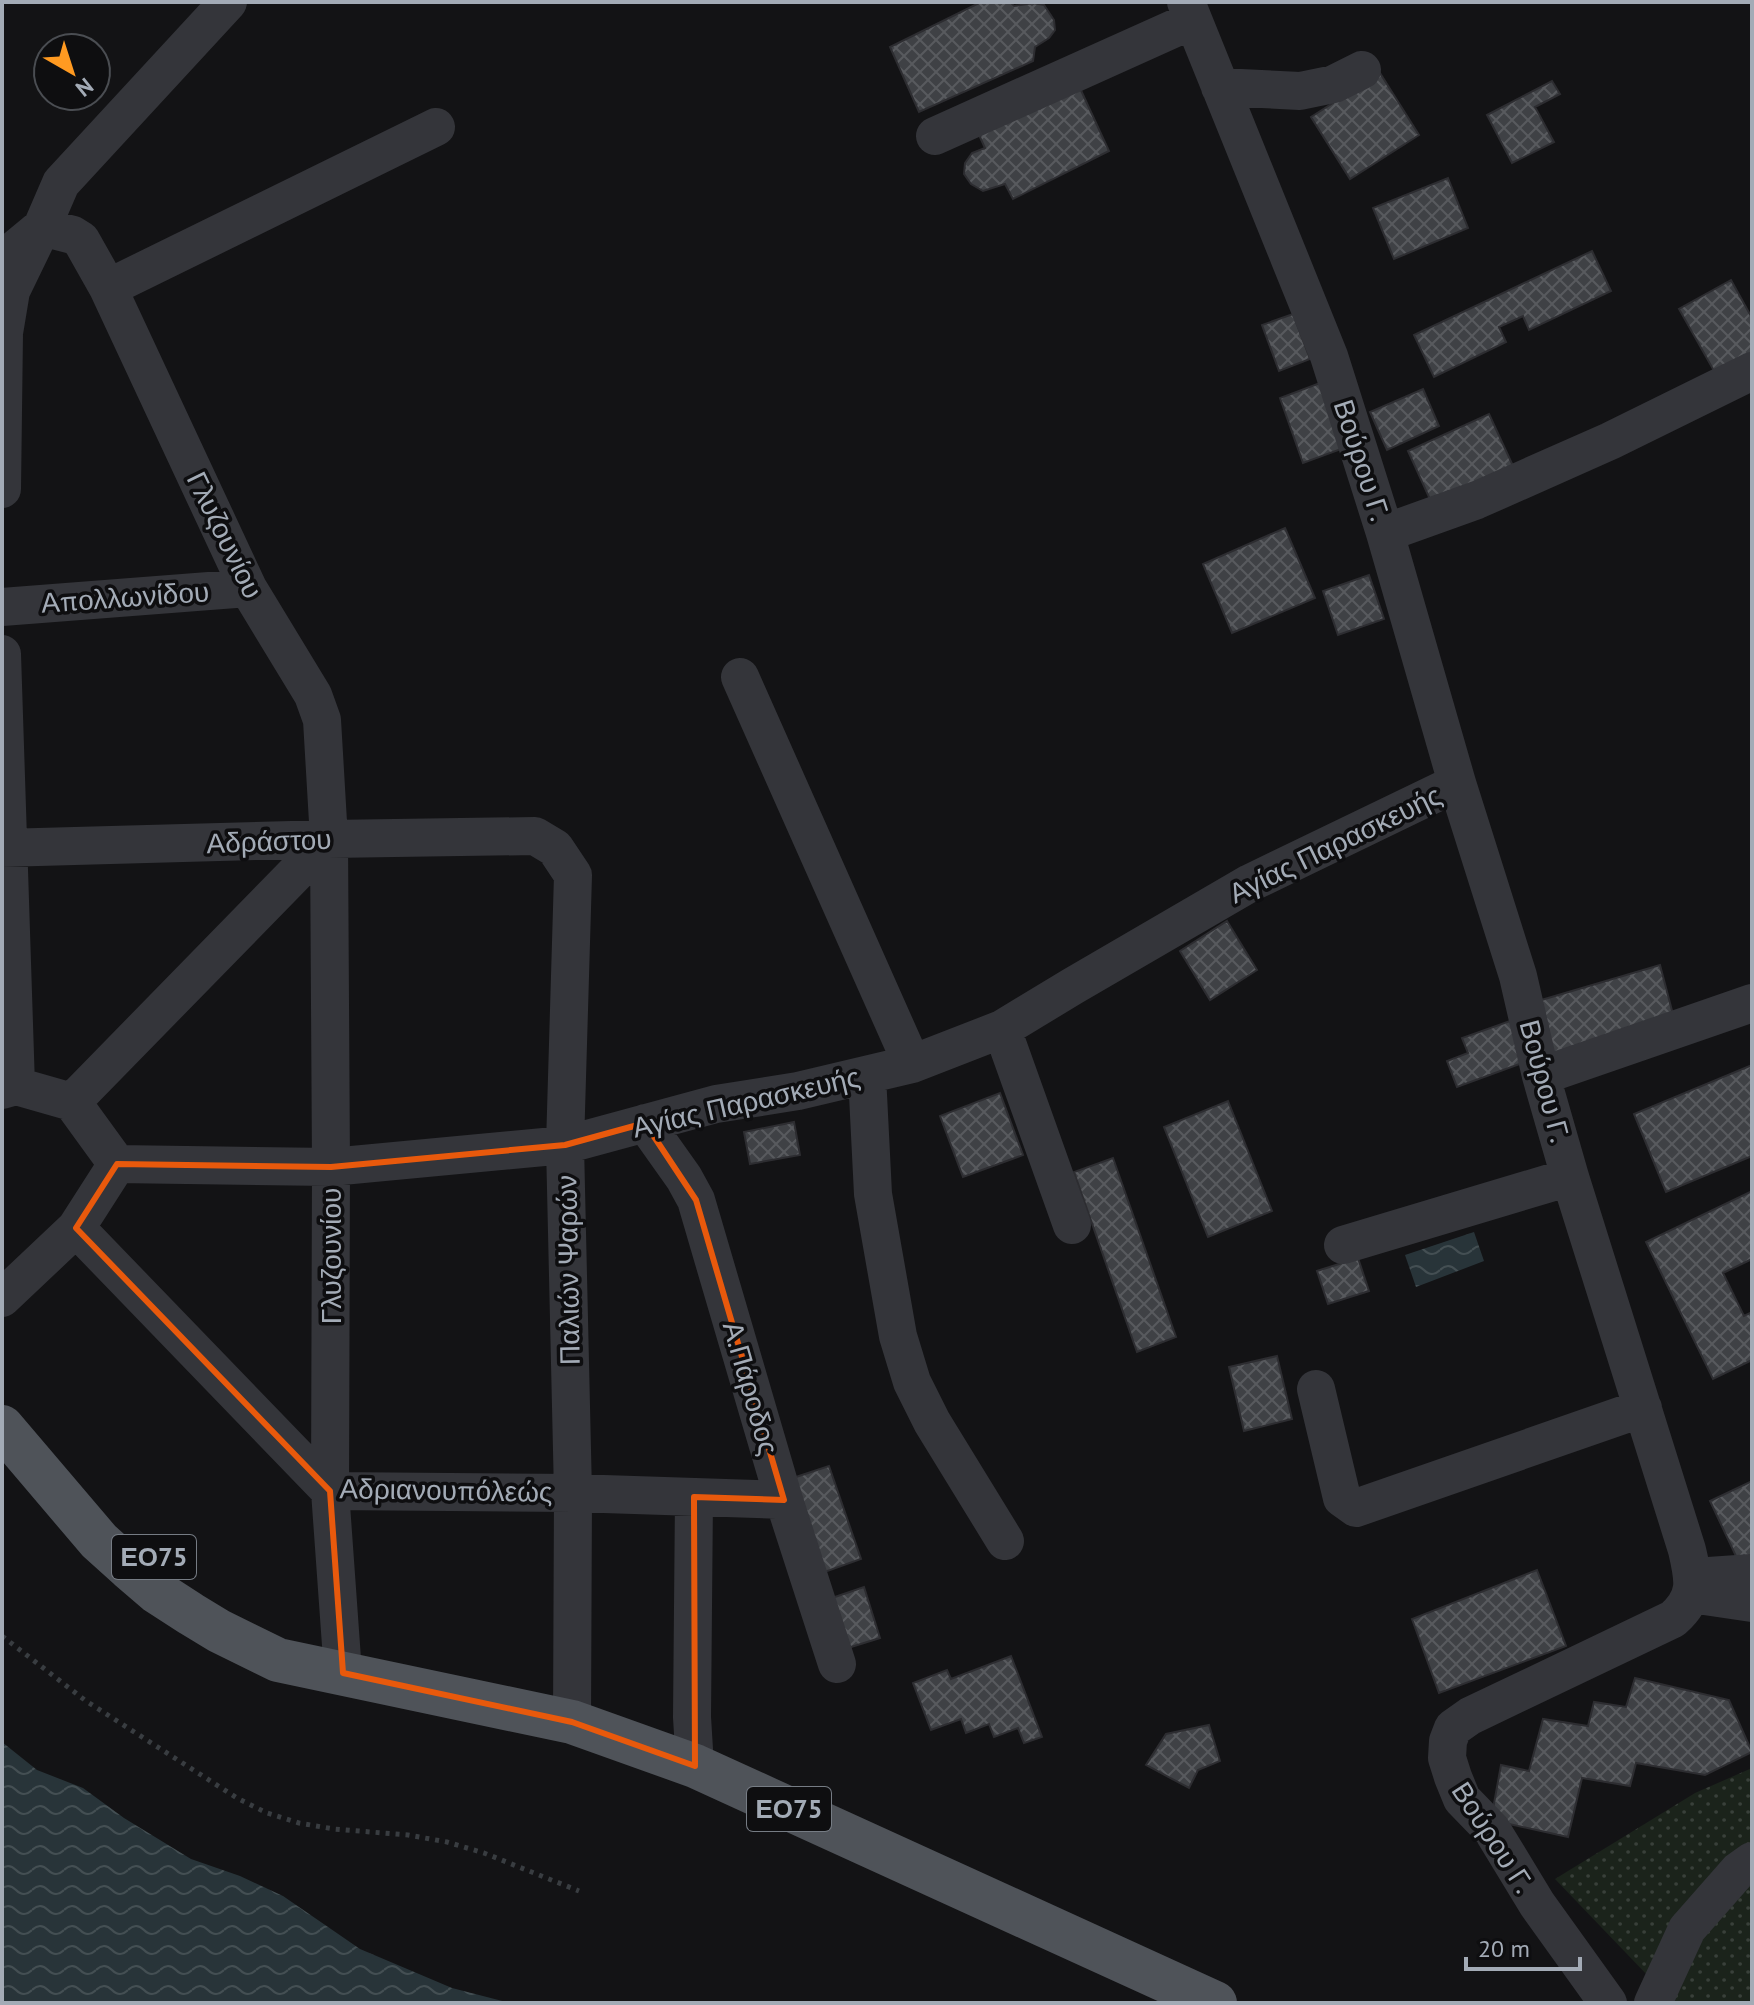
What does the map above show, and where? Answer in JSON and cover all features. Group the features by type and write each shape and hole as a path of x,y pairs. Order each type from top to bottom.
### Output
{"main road":[{"name":"ΕΟ75","path":"2,1393 58,1460 154,1557 225,1601 309,1640 343,1673"},
{"name":"ΕΟ75","path":"2,1427 99,1541 157,1592 210,1626 278,1660 572,1722 695,1766 1215,2003"}],"street":[{"path":"2,489 4,333 11,291 61,183 228,2"},
{"path":"935,136 1190,11"},
{"name":"Βούρου Γ.","path":"1190,11 1329,356 1518,976 1541,1076 1570,1177 1687,1550 1692,1586 1685,1609 1673,1619 1470,1716 1453,1728 1448,1741 1447,1758 1462,1799 1492,1830 1537,1904 1608,2003"},
{"path":"1220,87 1300,91 1334,84 1362,70"},
{"path":"108,288 436,127"},
{"path":"2,260 42,227"},
{"name":"Γλυζουνίου","path":"42,227 81,240 108,288 248,588 313,695 322,720 329,839 330,1491 343,1673"},
{"path":"1385,533 1477,500 1610,441 1752,371"},
{"name":"Απολλωνίδου","path":"2,607 248,588"},
{"path":"2,654 9,1088 72,1102 117,1164 76,1228 2,1298"},
{"path":"740,677 912,1064"},
{"name":"Αγίας Παρασκευής","path":"117,1164 331,1167 565,1145 716,1104 798,1091 912,1064 1002,1029 1250,883 1457,783"},
{"name":"Αδράστου","path":"6,848 535,836"},
{"name":"Παλιών Ψαρών","path":"535,836 555,848 573,875 565,1145 573,1493 572,1722"},
{"path":"72,1102 329,839"},
{"path":"1541,1076 1752,1003"},
{"path":"1002,1029 1072,1225"},
{"path":"867,1075 873,1194 898,1336 912,1382 932,1422 1005,1541"},
{"name":"Α.Πάροδος","path":"645,1123 696,1200 784,1500 837,1664"},
{"path":"1343,1245 1570,1177"},
{"name":"Αδριανουπόλεώς","path":"76,1228 330,1491 573,1493 784,1500"},
{"path":"1316,1389 1342,1498 1356,1508 1643,1408"},
{"path":"694,1497 692,1717 695,1766"},
{"path":"1692,1586 1752,1573"},
{"path":"1692,1586 1752,1603"},
{"path":"1653,2003 1687,1929 1738,1871 1752,1861"}],"path":[{"path":"2,1636 86,1701 237,1798 267,1813 334,1829 408,1835 447,1842 484,1853 579,1891"}],"highlighted area":[{"path":"645,1123 696,1200 784,1500 694,1497 695,1766 572,1722 343,1673 330,1491 76,1228 117,1164 331,1167 565,1145"}],"shaded area":[{"path":"1752,1768 1752,2003 1674,2003 1555,1879 1695,1793"}],"water":[{"path":"1474,1232 1484,1261 1416,1287 1405,1255"},
{"path":"2,1742 37,1770 83,1788 124,1818 191,1859 240,1876 283,1896 360,1949 452,1988 510,2003 2,2003"}],"building":[{"path":"981,2 1010,2 1014,6 1044,5 1054,20 1055,30 1035,47 1033,61 919,112 890,47"},
{"path":"1380,73 1419,135 1350,179 1311,117"},
{"path":"1552,81 1560,94 1535,107 1554,142 1512,163 1487,115"},
{"path":"1079,86 1109,151 1013,199 1005,184 983,191 971,184 964,174 965,163 972,153 985,148 979,135"},
{"path":"1448,178 1468,228 1394,259 1373,208"},
{"path":"1592,251 1611,291 1529,330 1523,316 1499,327 1506,342 1434,377 1414,335"},
{"path":"1731,280 1752,318 1752,359 1718,378 1679,309"},
{"path":"1293,314 1310,359 1279,371 1262,325"},
{"path":"1320,383 1344,448 1303,463 1280,398"},
{"path":"1423,389 1439,426 1387,450 1370,412"},
{"path":"1489,414 1514,468 1433,506 1408,451"},
{"path":"1285,528 1315,598 1232,633 1203,564"},
{"path":"1369,575 1384,619 1338,635 1323,591"},
{"path":"1227,921 1257,970 1210,1000 1180,951"},
{"path":"1660,965 1675,1022 1555,1057 1538,1001"},
{"path":"1510,1021 1525,1062 1457,1087 1447,1061 1468,1053 1462,1038"},
{"path":"1752,1065 1752,1156 1666,1192 1634,1114"},
{"path":"1000,1093 1023,1155 963,1177 940,1116"},
{"path":"1228,1101 1272,1211 1208,1237 1164,1127"},
{"path":"794,1122 800,1155 750,1164 744,1132"},
{"path":"1113,1158 1176,1337 1137,1352 1074,1172"},
{"path":"1752,1191 1752,1259 1723,1273 1744,1316 1752,1312 1752,1360 1713,1379 1646,1242"},
{"path":"1358,1258 1369,1291 1328,1304 1317,1271"},
{"path":"1277,1356 1292,1419 1244,1431 1229,1367"},
{"path":"829,1466 861,1559 819,1574 787,1480"},
{"path":"1752,1481 1752,1567 1743,1571 1710,1501"},
{"path":"1537,1570 1566,1646 1439,1693 1412,1619"},
{"path":"864,1587 880,1638 848,1648 832,1598"},
{"path":"1011,1656 1042,1737 1024,1743 1018,1728 994,1737 989,1724 966,1733 961,1719 931,1730 913,1683 947,1670 951,1679"},
{"path":"1635,1678 1729,1700 1752,1752 1705,1775 1636,1763 1630,1786 1582,1778 1568,1837 1491,1820 1501,1765 1529,1771 1543,1719 1588,1726 1594,1702 1626,1707"},
{"path":"1209,1725 1220,1761 1198,1770 1189,1788 1146,1765 1166,1734"}]}
